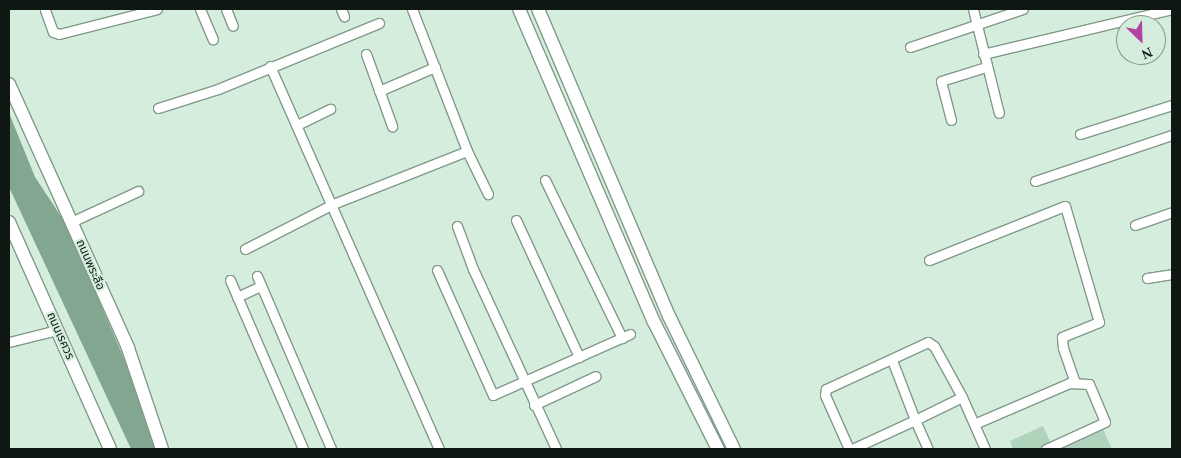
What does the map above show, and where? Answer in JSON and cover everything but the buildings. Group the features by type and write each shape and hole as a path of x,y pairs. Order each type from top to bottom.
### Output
{"street":[{"path":"45,10 53,32 59,34 157,9"},
{"path":"200,9 212,39"},
{"path":"226,9 233,26"},
{"path":"412,9 467,151 488,194"},
{"path":"519,9 654,322 718,449"},
{"path":"538,9 669,316 734,449"},
{"path":"973,9 986,67 999,112"},
{"path":"910,47 1023,9"},
{"path":"983,54 1172,10"},
{"path":"158,108 218,89 270,66 379,23"},
{"path":"366,54 392,126"},
{"path":"270,66 333,204 439,449"},
{"path":"379,91 435,67"},
{"path":"951,120 941,81 986,67"},
{"name":"ถนนพระลือ","path":"9,84 128,348 162,449"},
{"path":"1080,134 1172,105"},
{"path":"297,125 330,110"},
{"path":"1035,181 1172,135"},
{"path":"245,248 333,204 467,151"},
{"path":"437,270 493,395 626,336 545,180"},
{"path":"71,222 138,191"},
{"path":"929,260 1065,206 1099,322 1067,333 1061,341 1075,382"},
{"path":"1135,225 1172,212"},
{"path":"516,220 579,358"},
{"name":"ถนนเรศวร","path":"9,222 110,449"},
{"path":"457,226 473,269 523,382 556,449"},
{"path":"1147,278 1172,274"},
{"path":"257,276 331,449"},
{"path":"230,280 304,449"},
{"path":"237,297 261,286"},
{"path":"9,342 57,330"},
{"path":"962,397 850,449 825,390 931,343 962,397 985,449"},
{"path":"892,360 914,420 928,449"},
{"path":"534,405 596,376"},
{"path":"974,424 1075,382 1090,385 1105,422 1046,449"}],"shaded area":[{"path":"9,113 35,177 66,224 126,363 156,449 131,449 9,187"},
{"path":"1101,425 1112,449 1013,449 1010,441 1043,426 1052,446"}]}
